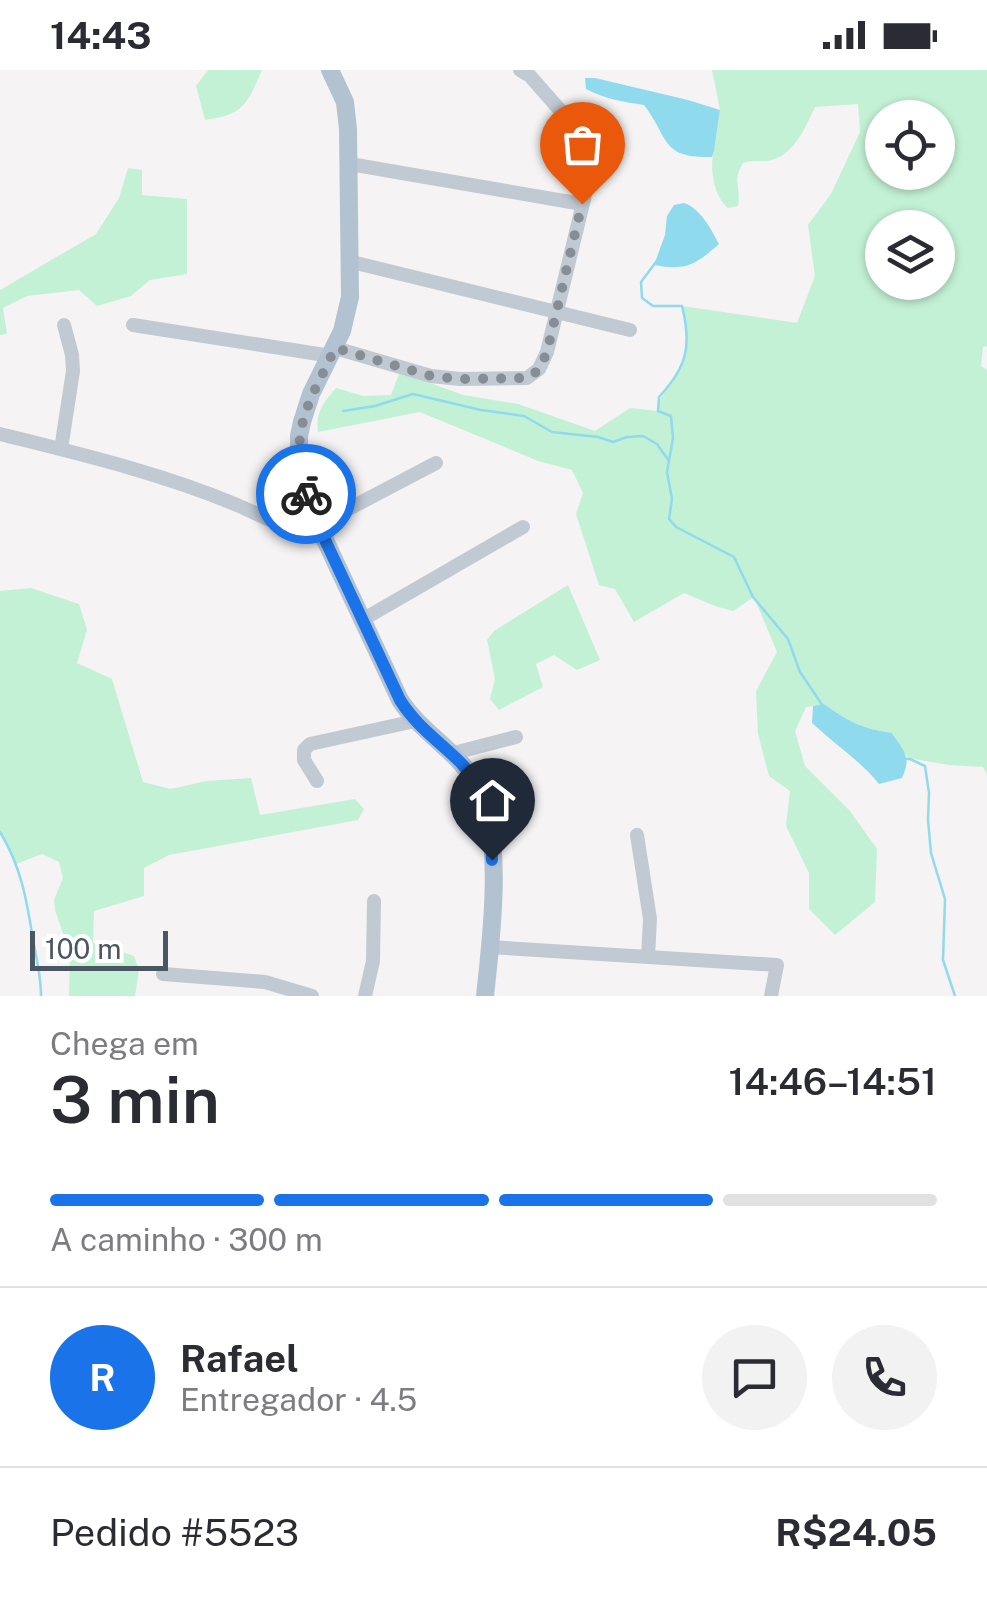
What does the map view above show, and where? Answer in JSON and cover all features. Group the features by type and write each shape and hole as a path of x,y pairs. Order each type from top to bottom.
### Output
{"main road":[{"path":"330,70 344,102 350,164 349,308 312,394 299,436 301,476 318,525 400,700 415,721 475,781 488,815 493,870 485,996"}],"street":[{"path":"133,325 333,352 443,378 527,378 539,370 547,352 593,152 590,143 530,76 520,70"},
{"path":"350,164 582,204"},
{"path":"352,262 630,330"},
{"path":"61,449 74,372 64,325"},
{"path":"0,434 186,484 293,527 318,525 436,462"},
{"path":"362,620 523,526"},
{"path":"317,782 304,760 304,750 310,744 415,721"},
{"path":"450,754 516,737"},
{"path":"637,834 650,919 648,957"},
{"path":"365,996 373,961 374,901"},
{"path":"489,947 777,965 771,996"},
{"path":"163,974 265,982 312,996"}],"green space":[{"path":"208,70 262,70 242,106 228,115 205,120 196,86"},
{"path":"712,70 987,70 987,346 983,347 981,366 987,370 987,775 983,767 908,758 892,733 856,723 824,704 806,707 795,731 805,766 850,811 877,849 875,902 835,935 809,909 809,873 786,826 790,791 769,776 758,734 756,691 777,652 754,597 733,611 684,593 634,622 615,589 599,585 576,514 583,493 572,470 538,461 420,412 318,432 319,413 336,388 363,396 391,395 399,374 463,395 518,404 595,431 630,408 658,411 685,355 687,337 682,306 797,323 815,276 808,225 831,194 860,132 858,104 815,107 798,140 785,153 768,161 743,163 737,180 738,206 728,208 719,197 713,158 720,110"},
{"path":"128,168 142,170 142,195 187,199 187,274 150,280 131,296 97,306 79,290 27,296 3,308 7,334 0,335 0,290 96,234 119,198"},
{"path":"568,585 600,660 577,670 554,655 536,664 543,687 499,710 490,699 495,679 487,640 494,631"},
{"path":"31,588 79,604 87,630 77,663 112,679 143,782 171,789 206,781 251,778 260,815 355,799 364,809 358,820 169,855 144,868 144,896 94,911 93,943 134,956 139,970 135,996 69,996 70,954 54,900 63,878 59,862 42,854 16,864 0,832 0,591"}],"water":[{"path":"585,78 720,110 712,157 674,150 644,105 586,89"},
{"path":"684,203 700,215 719,244 689,265 654,265 667,216 674,205"},
{"path":"824,704 856,723 892,733 906,759 902,778 879,784 812,723 813,706"}],"waterway":[{"path":"656,262 641,282 642,298 653,306 682,306 687,333 681,366 659,397 658,411 671,416 673,438 667,472 672,499 669,519 676,527 734,557 753,597 788,639 800,672 823,706"},
{"path":"343,411 413,394 524,416 552,432 613,442 643,436 657,444 669,461"},
{"path":"905,759 925,766 931,853 945,899 943,960 955,996"},
{"path":"0,832 22,884 41,996"}],"way so far":[{"path":"306,494 299,436 312,394 335,348 443,378 527,378 539,370 547,352 582,204"}],"route":[{"path":"306,494 400,700 415,721 475,781 484,801 492,860"}]}
